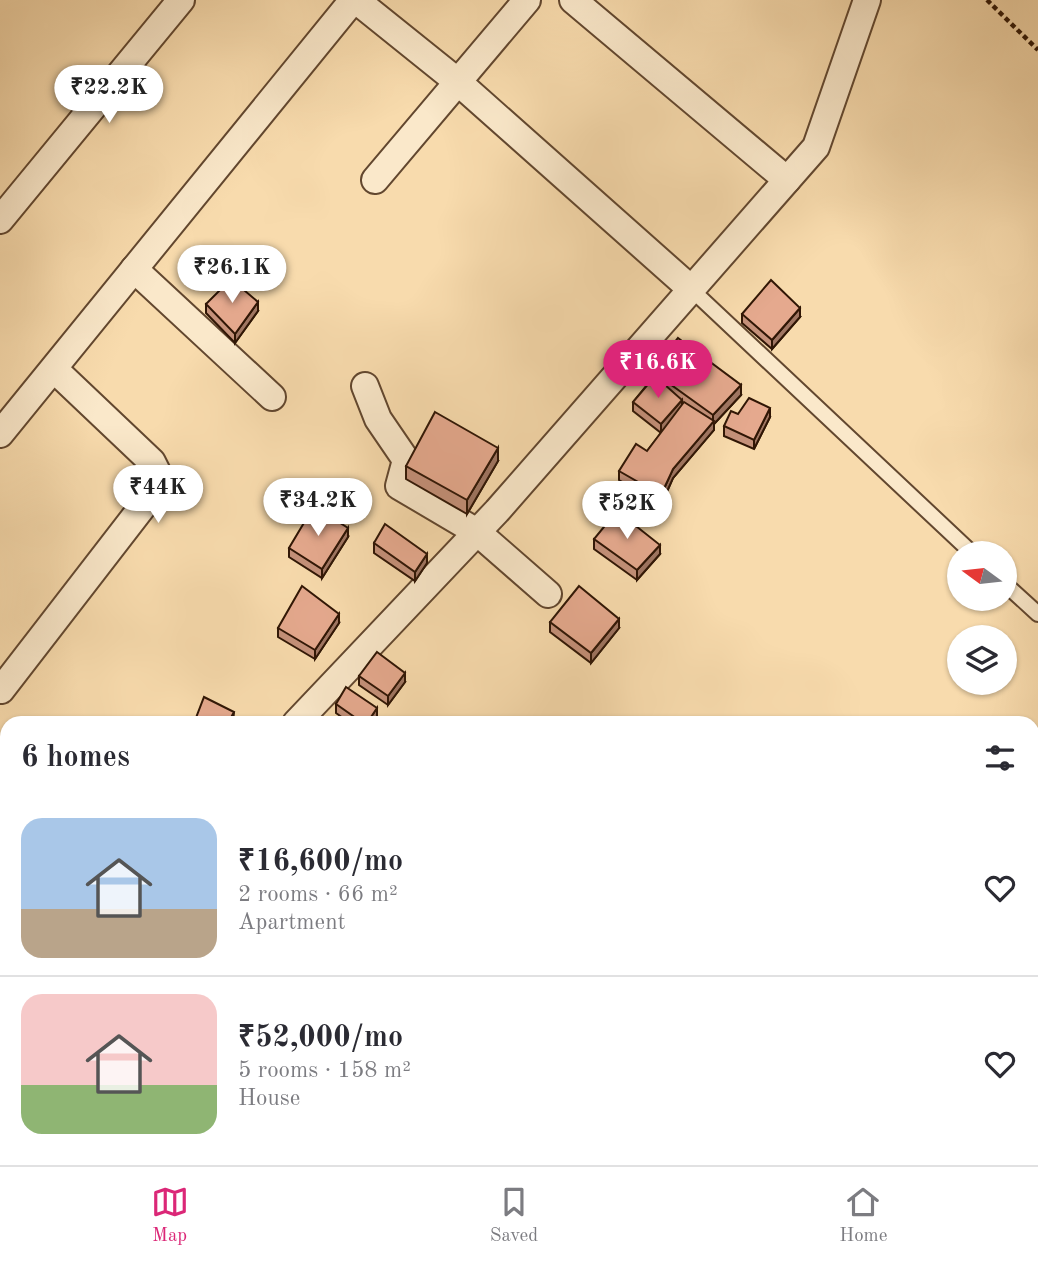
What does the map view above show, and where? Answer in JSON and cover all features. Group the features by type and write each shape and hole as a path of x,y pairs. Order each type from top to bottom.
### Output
{"street":[{"path":"0,220 181,0"},
{"path":"0,434 355,0 458,82 691,289"},
{"path":"375,180 527,0"},
{"path":"573,0 787,180"},
{"path":"303,716 477,532 816,147 867,0"},
{"path":"134,269 272,397"},
{"path":"0,693 157,488 160,478 152,462 54,369"},
{"path":"365,386 378,419 406,460 399,486 477,532 548,594"}],"lane":[{"path":"691,289 959,541"},
{"path":"1017,595 1038,614"}],"path":[{"path":"988,0 1038,50"}],"building":[{"path":"231,279 258,302 235,334 206,304"},
{"path":"771,280 800,308 772,340 742,314"},
{"path":"678,338 741,385 713,415 652,371"},
{"path":"655,376 682,400 661,424 633,402"},
{"path":"749,398 770,408 754,440 724,426 731,411 738,414"},
{"path":"684,402 714,421 673,469 661,495 619,471 636,444 647,451"},
{"path":"435,412 498,448 467,500 406,466"},
{"path":"314,506 348,528 322,569 289,548"},
{"path":"617,511 660,545 637,570 594,539"},
{"path":"385,524 427,554 415,572 374,543"},
{"path":"302,586 339,614 315,650 278,628"},
{"path":"579,586 619,619 591,653 550,622"},
{"path":"377,652 405,673 388,696 359,676"},
{"path":"346,687 377,708 372,716 353,716 336,704"},
{"path":"204,697 234,712 232,716 197,716"}]}
